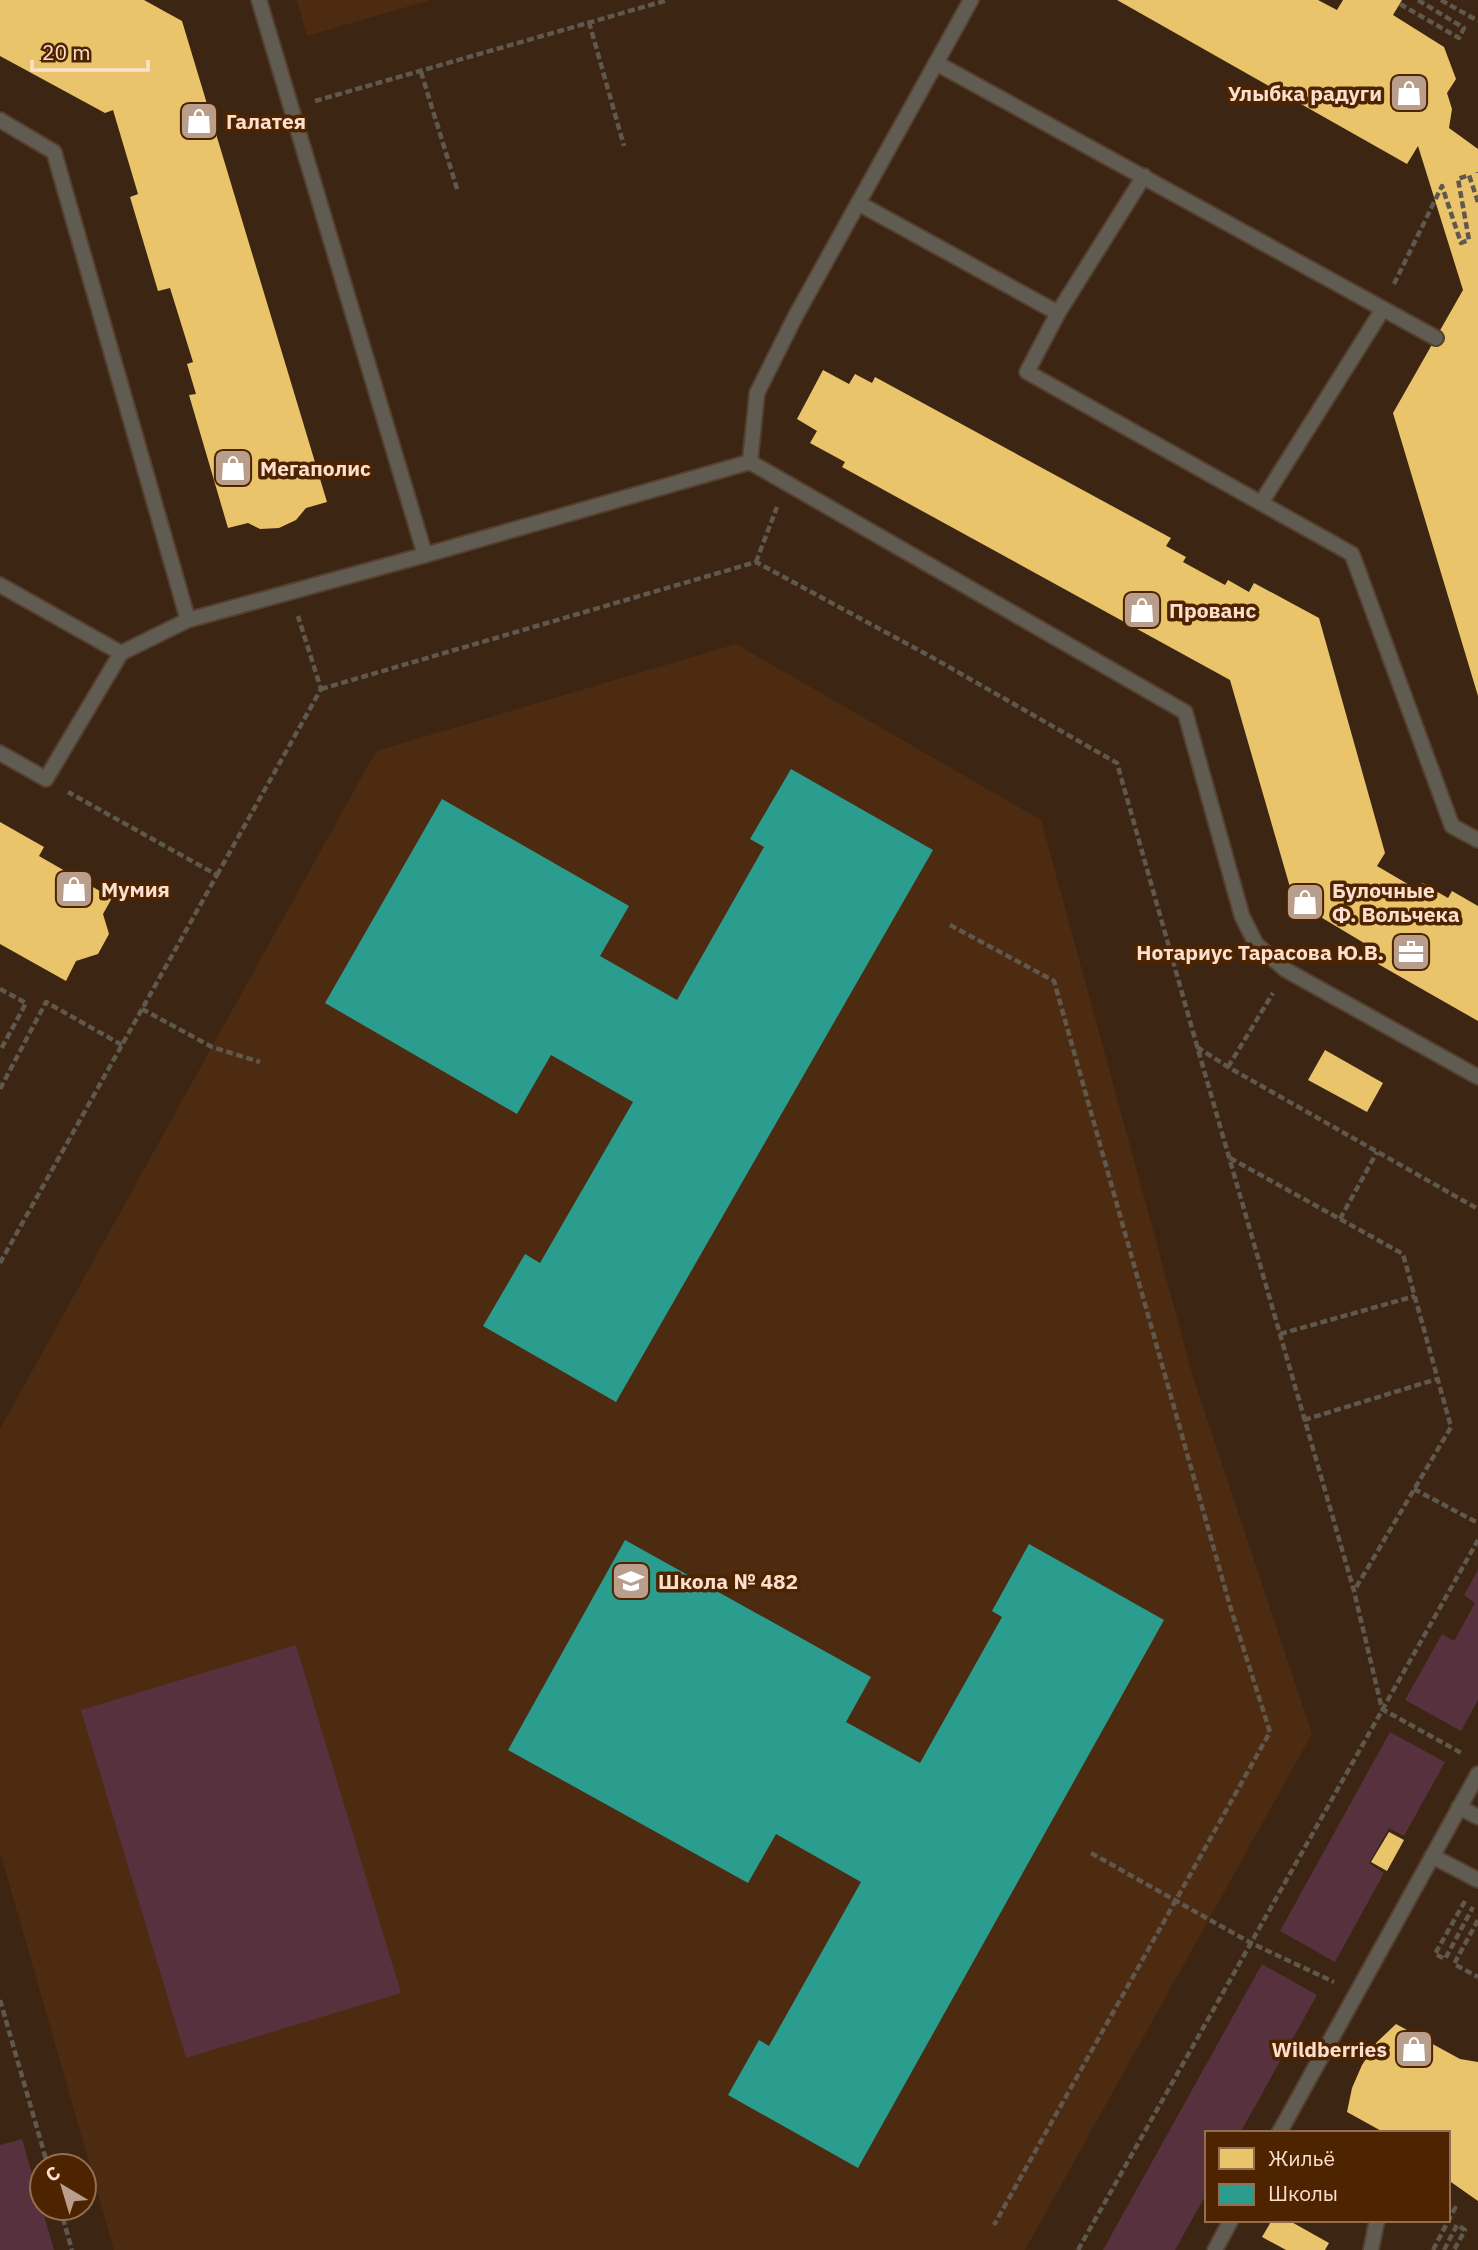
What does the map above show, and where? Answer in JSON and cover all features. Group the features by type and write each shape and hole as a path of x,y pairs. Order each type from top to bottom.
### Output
{"lane":[{"path":"259,0 425,555"},
{"path":"750,462 757,393 795,317 971,0"},
{"path":"936,63 1436,338"},
{"path":"0,120 54,152 188,620"},
{"path":"1144,176 1058,313 1027,372 1352,554 1452,825 1478,840"},
{"path":"858,203 1058,313"},
{"path":"1261,503 1383,309"},
{"path":"0,754 46,779 121,653 188,620 750,462 1185,712 1242,916 1256,944 1286,970 1478,1077"},
{"path":"0,585 121,653"},
{"path":"1280,2131 1478,1774"},
{"path":"1459,1807 1478,1817"},
{"path":"1432,1856 1478,1880"},
{"path":"1214,2250 1230,2222"},
{"path":"1371,2250 1377,2222"}],"path":[{"path":"291,108 668,0"},
{"path":"1400,4 1459,38 1464,28 1418,0"},
{"path":"1441,0 1478,21"},
{"path":"589,22 624,146"},
{"path":"421,72 458,192"},
{"path":"1383,309 1442,186 1461,243 1469,240 1458,179 1469,175 1478,202"},
{"path":"756,562 786,483"},
{"path":"0,1263 321,689 756,562 1117,763 1354,1591 1382,1709 1466,1755"},
{"path":"290,592 321,689"},
{"path":"46,779 217,875"},
{"path":"950,925 1054,981 1226,1593 1270,1732 994,2224"},
{"path":"1228,1067 1286,970"},
{"path":"0,989 26,1003 0,1051"},
{"path":"0,1089 46,1002 122,1045"},
{"path":"142,1009 212,1047 260,1062"},
{"path":"1197,1046 1228,1067 1478,1209"},
{"path":"1340,1219 1377,1152"},
{"path":"1229,1157 1403,1254 1451,1427 1354,1591"},
{"path":"1280,1334 1415,1296"},
{"path":"1304,1420 1437,1379"},
{"path":"1414,1489 1478,1524"},
{"path":"1078,2250 1478,1540"},
{"path":"1091,1853 1251,1943 1357,1993"},
{"path":"1466,1898 1435,1954 1445,1959 1476,1901 1478,1902"},
{"path":"1478,1920 1454,1964 1478,1977"},
{"path":"0,2000 44,2152"},
{"path":"64,2222 72,2250"},
{"path":"1433,2250 1448,2222"},
{"path":"1444,2250 1457,2225 1465,2230 1454,2250"}],"shaded area":[{"path":"297,0 431,0 307,36"},
{"name":"Школа № 482","path":"736,644 1041,820 1194,1380 1312,1734 1025,2250 114,2250 98,2194 98,2152 86,2152 0,1852 0,1429 376,751"},
{"path":"1478,1570 1478,1700 1461,1731 1405,1700 1442,1634 1454,1641 1475,1603 1464,1595"},
{"path":"296,1645 401,1993 186,2058 81,1710"},
{"path":"1390,1732 1445,1762 1404,1836 1389,1828 1369,1863 1384,1873 1335,1962 1280,1931"},
{"path":"1262,1964 1317,1995 1241,2131 1205,2131 1205,2197 1175,2250 1103,2250"},
{"path":"22,2139 28,2160 28,2222 46,2222 54,2250 0,2250 0,2145"}],"building: Жильё":[{"path":"0,0 144,0 182,21 327,502 306,508 296,520 279,528 260,529 248,523 228,528 189,395 196,394 187,364 193,362 170,288 158,291 130,197 138,194 113,110 105,113 0,56"},
{"path":"1117,0 1318,0 1337,10 1343,0 1402,0 1393,15 1444,47 1456,79 1447,93 1452,109 1449,128 1478,149 1478,696 1393,413 1463,290 1418,146 1407,164"},
{"path":"823,370 849,384 855,374 872,383 875,377 1171,538 1166,546 1186,557 1183,562 1225,585 1228,580 1249,592 1254,583 1319,618 1385,853 1377,866 1418,890 1422,883 1448,898 1452,891 1478,906 1478,1021 1378,964 1384,955 1294,901 1230,680 842,467 845,462 810,443 817,431 797,419"},
{"path":"0,822 44,847 39,856 112,898 103,914 109,934 98,954 76,961 66,981 0,944"},
{"path":"1325,1050 1383,1083 1367,1112 1308,1080"},
{"path":"1389,1832 1404,1840 1387,1871 1371,1862"},
{"path":"1396,2024 1460,2059 1478,2062 1478,2201 1450,2181 1450,2131 1381,2131 1347,2112 1352,2088 1362,2065 1377,2042"},
{"path":"1271,2222 1292,2222 1329,2243 1325,2250 1286,2250 1262,2237"}],"building: Школы":[{"path":"791,769 933,850 616,1402 483,1326 525,1254 540,1263 633,1102 551,1055 517,1114 325,1003 442,799 629,906 600,956 677,1000 764,847 750,839"},
{"path":"625,1540 871,1677 846,1722 920,1763 1002,1617 992,1611 1029,1544 1164,1620 858,2168 728,2095 759,2040 769,2046 861,1882 776,1834 748,1883 508,1750"}],"place":[{"name":"Улыбка радуги","path":"1409,93"},
{"name":"Галатея","path":"199,121"},
{"name":"Мегаполис","path":"233,468"},
{"name":"Прованс","path":"1142,610"},
{"name":"Мумия","path":"74,889"},
{"name":"Булочные Ф. Вольчека","path":"1305,902"},
{"name":"Нотариус Тарасова Ю.В.","path":"1411,952"},
{"name":"Школа № 482","path":"631,1581"},
{"name":"Wildberries","path":"1414,2049"}]}
